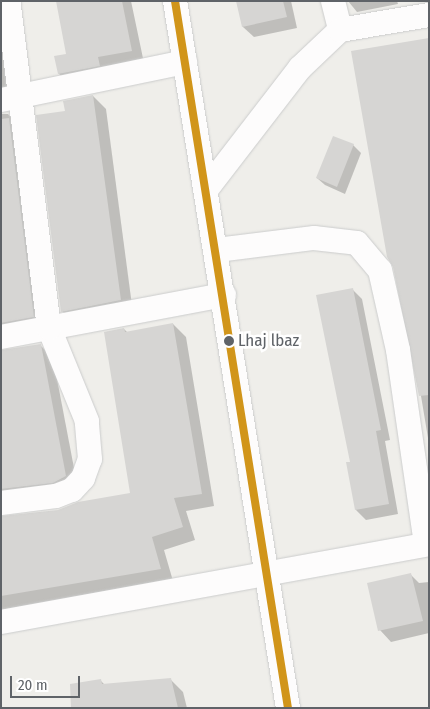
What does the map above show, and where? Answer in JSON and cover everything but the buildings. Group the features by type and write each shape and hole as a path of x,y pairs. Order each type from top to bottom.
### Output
{"street":[{"path":"1,503 56,496 72,490 83,478 90,459 87,421 49,328 10,98 8,1"},
{"path":"175,1 217,250 265,572 288,708"},
{"path":"333,1 340,30"},
{"path":"206,190 300,68 340,30 429,15"},
{"path":"10,98 184,62"},
{"path":"1,622 265,572 427,544 398,350 380,270 357,243 314,238 217,250"},
{"path":"1,337 224,295"}],"transit line":[{"path":"175,1 288,708"}],"place":[{"name":"Lhaj lbaz","path":"229,341"}]}
